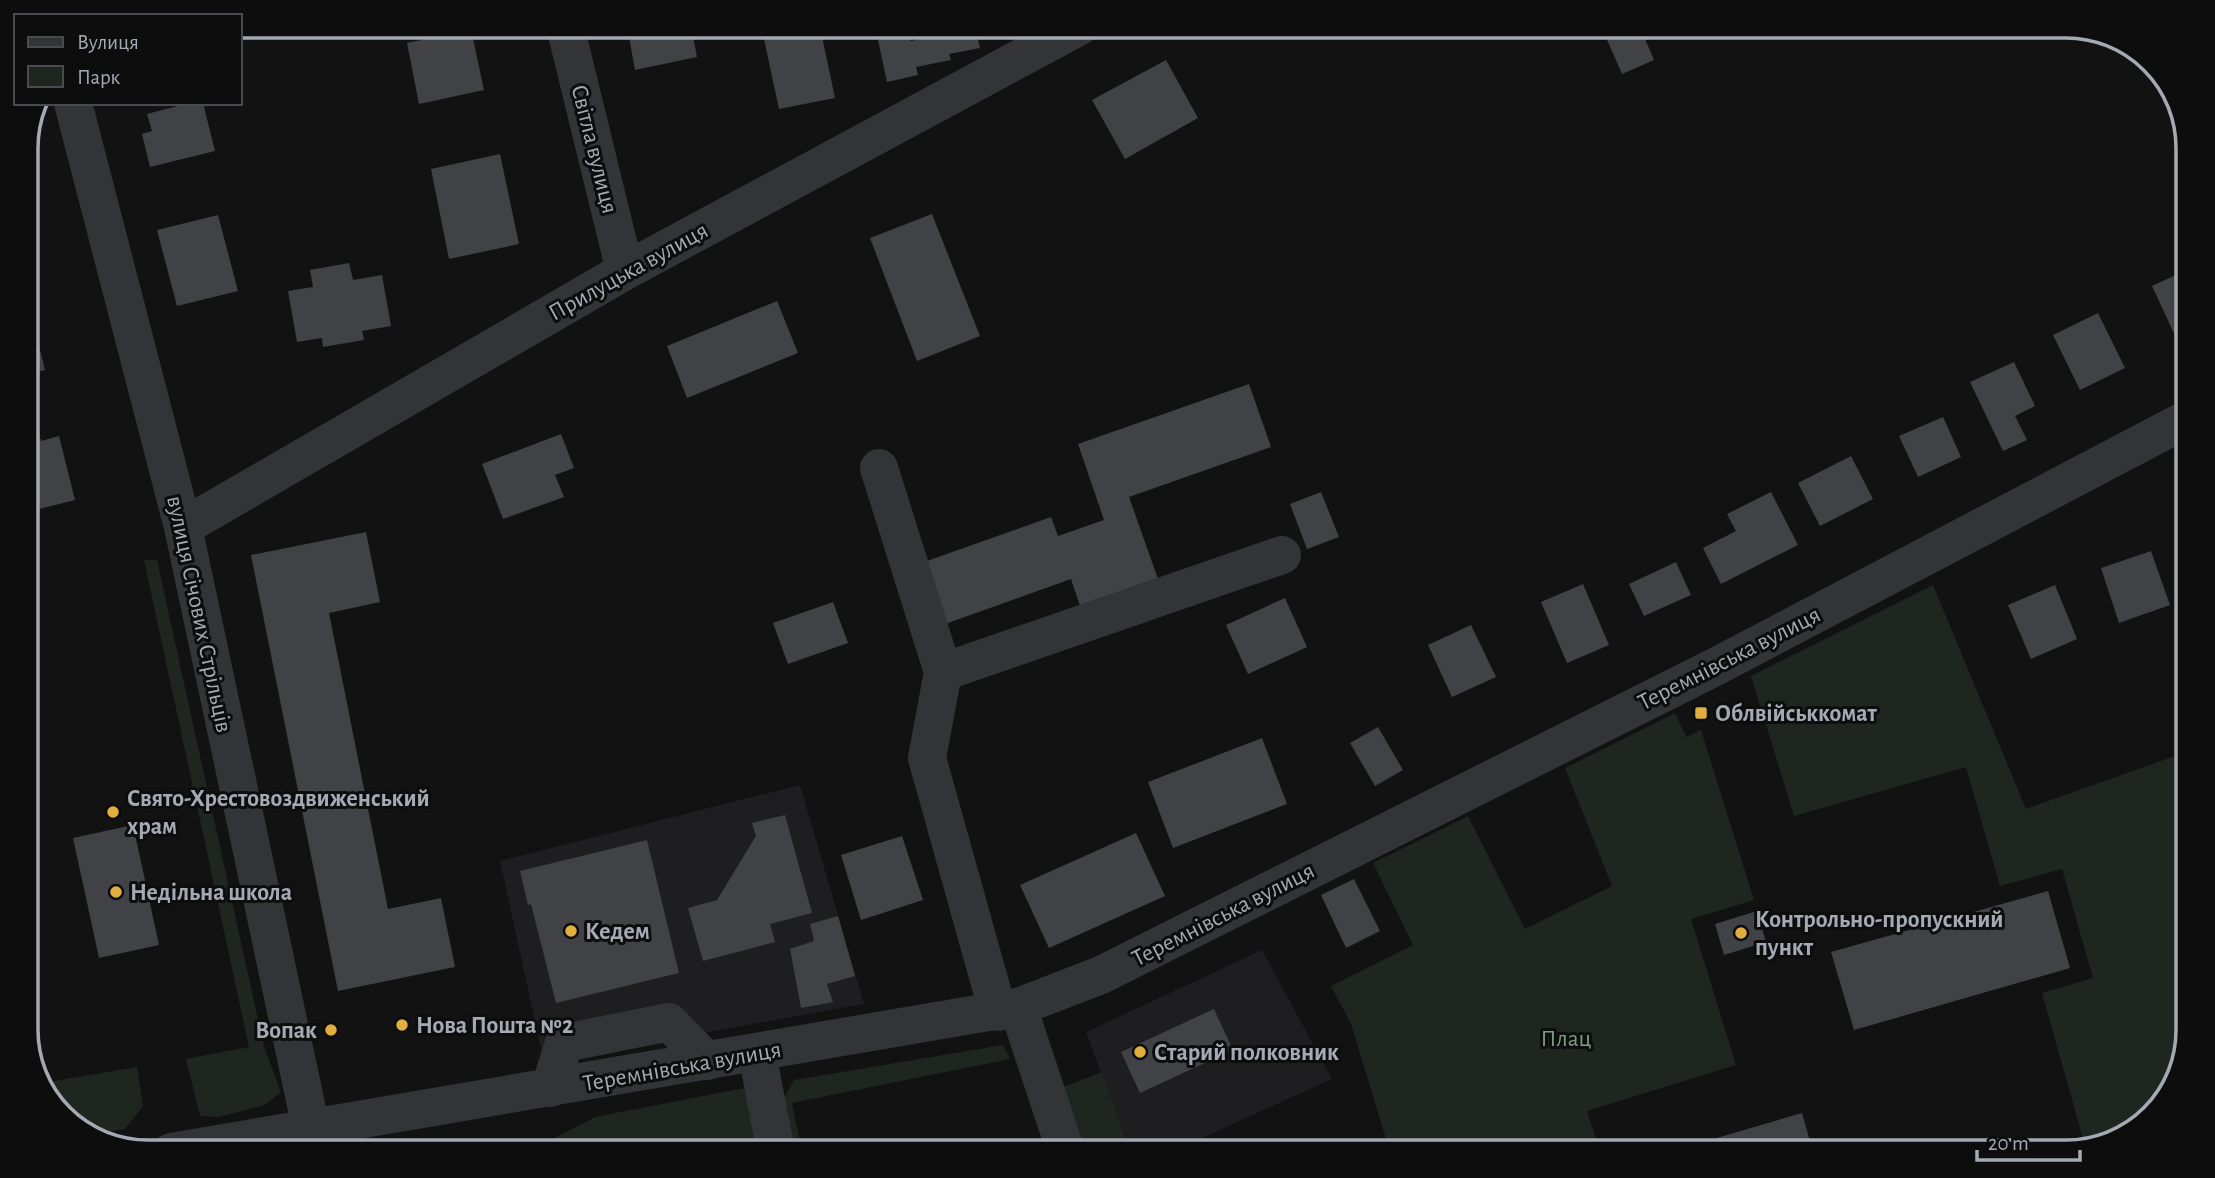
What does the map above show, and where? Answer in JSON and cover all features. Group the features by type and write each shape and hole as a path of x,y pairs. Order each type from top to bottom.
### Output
{"street":[{"name":"Світла вулиця","path":"568,38 625,271"},
{"name":"Прилуцька вулиця","path":"183,527 625,271 1055,38"},
{"name":"вулиця Січових Стрільців","path":"74,105 183,527 318,1140"},
{"name":"Теремнівська вулиця","path":"318,1140 550,1088 1008,1010 1101,975 1715,667 2176,425"},
{"path":"879,468 943,672 927,758 1008,1010 1061,1140"},
{"path":"943,672 1282,555"},
{"path":"757,1053 774,1140"}],"shaded area":[{"path":"800,785 864,1004 544,1062 500,861"},
{"path":"1262,950 1332,1079 1197,1140 1126,1140 1086,1032"}],"green space":[{"path":"144,560 157,560 264,1047 281,1092 265,1105 218,1117 200,1116 186,1059 249,1047"},
{"path":"1933,585 2026,809 2176,756 2176,1044 2173,1058 2158,1091 2139,1112 2109,1131 2083,1139 2042,993 2093,978 2062,869 2000,886 1966,767 1794,816 1751,676"},
{"name":"Плац","path":"1675,713 1686,737 1701,730 1754,900 1691,919 1736,1065 1587,1111 1596,1140 1386,1140 1351,1024 1331,986 1413,945 1373,863 1468,816 1525,929 1612,886 1565,768"},
{"path":"1003,1045 1010,1059 792,1103 800,1140 786,1140 780,1105 794,1080"},
{"path":"137,1067 143,1106 125,1129 109,1132 87,1121 76,1112 52,1081"},
{"path":"1102,1072 1126,1140 1082,1140 1063,1087"},
{"path":"755,1086 766,1140 551,1140 595,1117"}],"building":[{"path":"430,38 473,38 484,90 419,104 407,43"},
{"path":"629,38 693,38 697,57 635,70"},
{"path":"822,38 835,98 779,109 764,39"},
{"path":"878,38 910,38 911,41 925,38 978,38 980,48 949,54 951,60 916,67 918,75 887,82"},
{"path":"1606,38 1645,38 1654,60 1622,74"},
{"path":"1166,60 1198,118 1125,159 1092,100"},
{"path":"181,105 204,105 215,151 150,167 142,134 152,131 147,114"},
{"path":"500,154 519,244 449,259 431,169"},
{"path":"932,214 980,336 917,361 870,238"},
{"path":"218,215 238,291 177,306 157,230"},
{"path":"349,263 353,280 382,275 391,326 362,331 364,340 323,347 322,338 297,342 288,291 313,287 310,270"},
{"path":"2176,275 2176,338 2152,286"},
{"path":"777,301 798,353 687,398 667,346"},
{"path":"2098,313 2125,368 2080,390 2053,335"},
{"path":"39,346 45,370 39,371"},
{"path":"2014,362 2035,406 2015,416 2027,440 2003,451 1970,382"},
{"path":"1249,384 1271,447 1129,497 1158,579 1080,606 1071,579 945,624 924,562 1051,517 1058,536 1104,520 1078,444"},
{"path":"1943,417 1961,457 1918,477 1899,436"},
{"path":"39,434 41,441 59,436 75,500 39,509"},
{"path":"561,434 574,468 555,475 564,497 503,519 482,464"},
{"path":"1851,456 1873,499 1820,526 1798,483"},
{"path":"1321,492 1339,537 1307,549 1290,504"},
{"path":"1771,492 1798,545 1721,584 1703,548 1736,531 1727,514"},
{"path":"366,532 380,602 329,613 388,909 441,898 455,967 338,991 251,555"},
{"path":"2151,551 2170,605 2119,623 2101,568"},
{"path":"1676,562 1691,595 1644,616 1629,584"},
{"path":"1583,584 1609,645 1567,663 1541,602"},
{"path":"2055,585 2077,639 2031,659 2008,605"},
{"path":"1285,598 1307,647 1248,674 1226,625"},
{"path":"833,602 848,643 788,664 773,623"},
{"path":"1471,625 1496,677 1452,697 1428,645"},
{"path":"1378,727 1403,770 1375,786 1350,743"},
{"path":"1262,738 1287,804 1173,848 1148,782"},
{"path":"785,815 812,913 770,924 775,942 703,961 688,908 717,900 756,836 752,823"},
{"name":"Недільна школа","path":"133,825 159,945 99,958 73,838"},
{"path":"1136,833 1165,896 1049,948 1020,885"},
{"path":"902,836 923,900 861,920 841,855"},
{"path":"647,840 679,973 556,1003 520,871"},
{"path":"1354,879 1380,931 1346,948 1321,895"},
{"path":"2048,891 2070,968 1854,1030 1831,952"},
{"name":"Контрольно-пропускний пункт","path":"1757,911 1766,942 1724,955 1715,924"},
{"path":"838,916 855,976 827,984 833,1002 801,1008 790,949 814,941 810,924"},
{"path":"1214,1009 1233,1050 1140,1093 1121,1052"},
{"path":"1802,1113 1810,1140 1710,1140"}],"place":[{"name":"Облвійськкомат","path":"1701,713"},
{"name":"Свято-Хрестовоздвиженський храм","path":"113,812"},
{"name":"Недільна школа","path":"116,892"},
{"name":"Кедем","path":"571,931"},
{"name":"Контрольно-пропускний пункт","path":"1741,933"},
{"name":"Нова Пошта №2","path":"402,1025"},
{"name":"Вопак","path":"331,1030"},
{"name":"Старий полковник","path":"1140,1052"}]}
